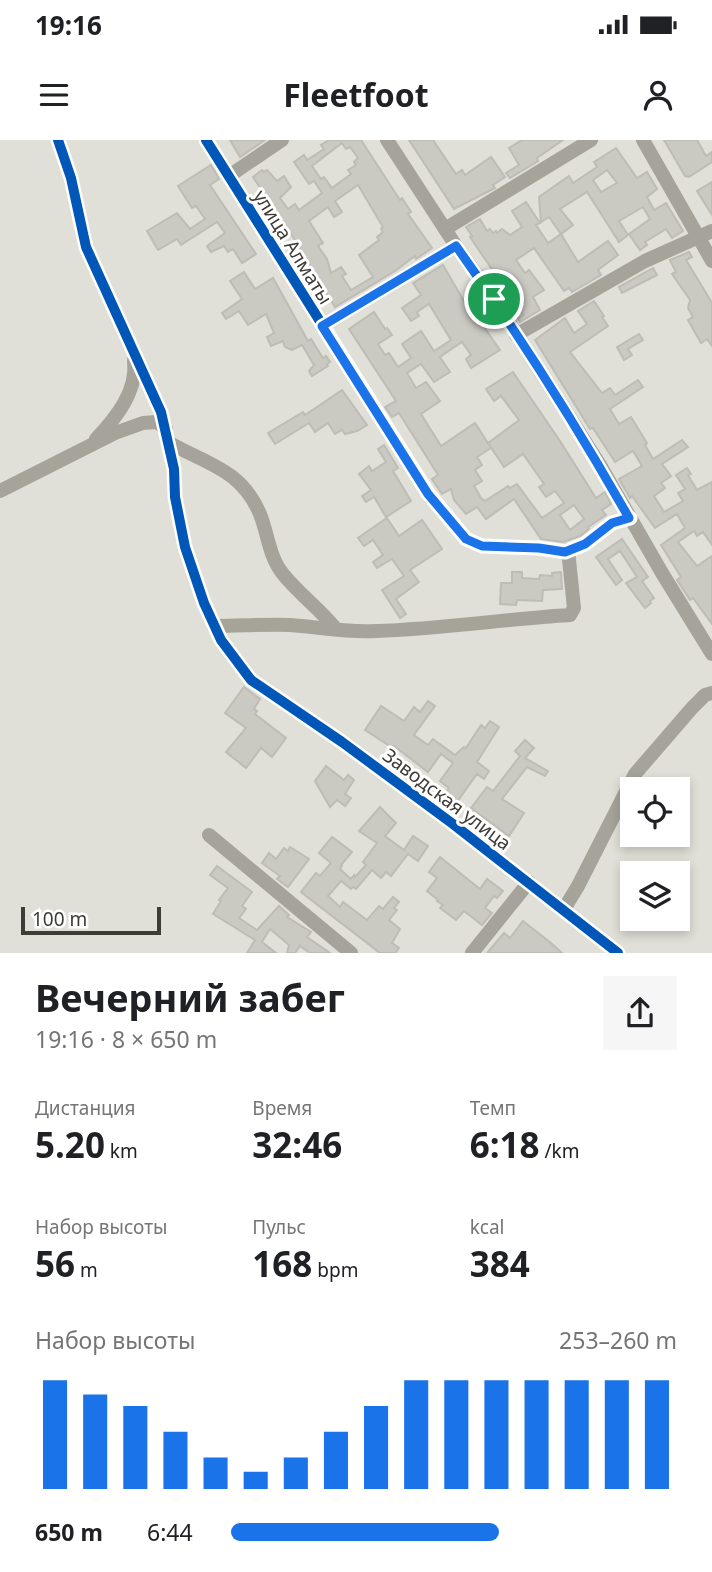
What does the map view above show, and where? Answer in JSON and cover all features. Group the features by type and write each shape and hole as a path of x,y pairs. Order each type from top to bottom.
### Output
{"street":[{"name":"Заводская улица","path":"58,140 71,178 86,247 161,412 185,547 221,640 251,680 342,743 529,882 618,953"},
{"name":"улица Алматы","path":"205,140 428,494 466,539 482,546 568,551"},
{"path":"229,176 282,140"},
{"path":"387,140 600,465 712,654"},
{"path":"445,229 591,140"},
{"path":"643,140 712,261"},
{"path":"516,335 645,261 712,230"},
{"path":"322,326 456,246"},
{"path":"87,448 113,419 131,390 135,371 133,351"},
{"path":"0,491 143,423 157,422 167,436 230,472 260,513 271,553 283,574 319,608 336,629"},
{"path":"214,626 261,624 376,631 424,630 570,615 574,608 568,551 585,544 612,523 629,518"},
{"path":"564,909 635,774 692,708 705,695 712,693"},
{"path":"209,835 351,953"},
{"path":"472,953 529,882"}],"building":[{"path":"230,140 265,140 240,157"},
{"path":"329,140 361,140 400,200 402,198 411,212 408,214 432,248 335,307 253,177 262,170 267,170 277,181 284,176 291,187 280,198 288,209 295,204 299,210 322,193 314,181 309,184 294,162 304,155 307,160 324,149 321,145","holes":["342,143 346,149 350,147 358,158 354,162 356,165 348,170 351,174 332,188 312,166","358,185 383,227 383,232 377,237 379,240 359,255 373,277 351,290 342,276 346,274 341,267 331,273 327,259 318,246 323,243 309,221 328,207 334,217 342,212 335,201"]},
{"path":"409,140 433,140 456,174 462,170 465,175 491,157 505,177 493,185 495,188 454,209"},
{"path":"522,140 563,140 537,158 538,161 510,178 506,173 519,165 509,148"},
{"path":"664,140 697,140 706,156 712,152 712,162 689,177 685,176"},
{"path":"616,148 637,178 647,172 657,189 647,197 654,210 666,203 683,231 672,238 666,229 645,242 647,245 640,250 629,234 650,219 643,207 619,221 628,235 619,242 587,192 560,209 573,225 561,234 549,217 541,222 539,197 569,176 573,183 597,167 594,162","holes":["607,170 617,183 601,192 593,180"]},
{"path":"211,165 219,179 210,185 256,254 242,263 233,249 228,252 224,246 211,252 207,246 225,233 217,222 181,245 177,239 158,250 147,231 177,213 190,229 205,219 196,206 192,208 178,186"},
{"path":"712,182 712,215 697,191"},
{"path":"526,202 540,223 536,225 548,243 561,234 578,262 608,241 618,255 598,270 601,275 572,292 569,288 564,291 534,248 516,260 525,273 529,270 544,290 533,297 540,310 520,322 518,318 523,315 466,227 480,219 487,231 490,229 497,233 502,229 510,235 522,227 512,211"},
{"path":"689,252 692,257 686,260 712,303 712,346 707,339 701,343 688,320 693,317 688,308 690,300 672,274 676,272 670,260"},
{"path":"443,265 465,303 472,299 480,311 477,313 486,325 484,327 500,350 471,368 466,359 471,355 462,342 440,357 450,372 434,382 421,364 407,373 416,388 426,382 440,401 421,414 441,446 475,423 491,448 477,457 482,465 475,470 482,481 474,486 481,498 485,501 508,486 510,488 517,484 542,518 564,503 555,491 546,497 539,487 544,484 523,454 504,467 488,443 519,420 501,396 494,401 486,389 513,372 596,498 605,492 611,504 602,510 606,515 580,536 563,542 541,539 514,499 486,519 477,507 466,514 454,500 451,489 442,494 432,479 438,475 399,413 392,417 385,407 396,401 349,329 374,312 392,335 378,344 385,355 389,353 398,367 411,358 402,344 421,331 434,351 451,340 429,304 417,312 419,316 411,321 402,308 421,295 413,283","holes":["574,505 584,519 570,530 560,515"]},
{"path":"653,268 657,275 622,293 619,287"},
{"path":"244,272 255,289 273,278 308,341 311,339 323,358 326,356 330,362 328,366 312,376 309,371 314,365 302,345 292,350 285,347 283,341 271,346 267,337 274,333 266,314 248,325 239,311 226,319 222,313 242,299 230,281"},
{"path":"594,301 608,326 570,352 602,393 610,388 615,395 638,380 643,387 610,409 619,424 631,417 647,443 645,445 653,459 682,440 688,447 662,464 671,476 661,483 665,488 654,496 664,512 683,501 678,493 685,489 676,475 687,468 697,490 712,482 712,545 703,532 697,536 694,531 678,542 697,566 712,556 712,624 693,598 690,600 677,580 681,577 661,545 685,528 677,514 655,528 632,496 630,498 619,479 642,466 633,451 615,462 593,428 590,429 535,340 565,318 574,333 587,324 578,311"},
{"path":"639,334 643,340 628,349 632,355 624,360 617,347"},
{"path":"342,390 367,425 357,431 345,434 342,430 335,434 328,423 315,432 309,423 275,444 268,433 303,412 305,415"},
{"path":"384,445 398,468 393,471 411,501 386,517 374,497 366,502 362,496 371,490 359,474 369,466 372,471 386,462 378,449"},
{"path":"387,518 399,536 422,520 442,549 410,570 419,582 396,599 406,614 400,618 382,590 404,576 392,559 377,568 373,562 383,555 373,540 364,546 358,538"},
{"path":"622,539 648,577 642,581 654,598 645,608 626,583 637,577 620,551 608,559 622,580 616,585 596,557"},
{"path":"512,572 522,572 522,578 539,579 540,575 552,576 552,573 561,572 562,589 543,590 542,601 517,600 516,605 500,604 501,583 512,583"},
{"path":"244,687 260,699 254,709 257,711 255,714 286,738 272,757 261,748 246,768 226,752 246,728 225,713"},
{"path":"428,701 435,706 414,735 428,745 433,739 455,755 466,748 481,725 485,728 490,721 499,727 477,762 489,771 484,779 477,774 457,802 445,794 449,788 440,781 453,763 441,754 428,772 394,746 393,748 365,730 381,706 404,721 414,707 420,712"},
{"path":"525,740 534,748 525,758 548,771 545,776 527,767 502,799 524,813 509,836 471,808 487,787 493,791 520,756 515,751"},
{"path":"326,766 344,780 348,775 354,780 345,794 351,798 345,806 337,800 330,807 315,781"},
{"path":"380,807 396,823 385,836 404,850 413,836 428,846 418,861 408,854 391,876 386,872 381,878 372,870 356,889 351,889 341,881 328,896 340,907 343,902 367,920 379,906 383,909 393,897 399,902 394,908 397,910 389,920 400,929 392,943 399,948 395,953 380,953 301,892 316,873 320,876 331,863 319,853 332,837 352,852 340,869 351,879 354,875 355,877 366,865 363,862 377,843 359,831"},
{"path":"290,847 309,859 288,887 277,879 280,876 262,863 269,853 276,859 284,848 288,851"},
{"path":"440,857 480,889 487,879 503,891 497,898 494,896 485,908 492,913 482,925 464,911 456,920 440,908 443,905 427,891 437,878 429,872"},
{"path":"217,866 252,892 242,906 246,909 239,918 257,930 279,906 289,915 287,917 311,932 307,937 330,953 310,953 300,946 295,953 287,953 289,945 270,929 262,942 276,953 247,953 255,940 213,914 228,888 210,875"},
{"path":"523,921 562,953 487,953 504,933 510,938"}],"cycle path":[{"path":"58,140 71,178 86,247 161,412 174,469 175,497 185,547 204,603 221,640 251,680 342,742 453,824 618,953"},
{"path":"206,140 428,493 466,539 482,546 539,548 565,552 585,544 612,523 630,518"}],"route":[{"path":"456,246 494,299 600,465 629,518 612,523 585,544 565,552 539,548 482,546 466,539 428,494 322,326 456,246"}]}
